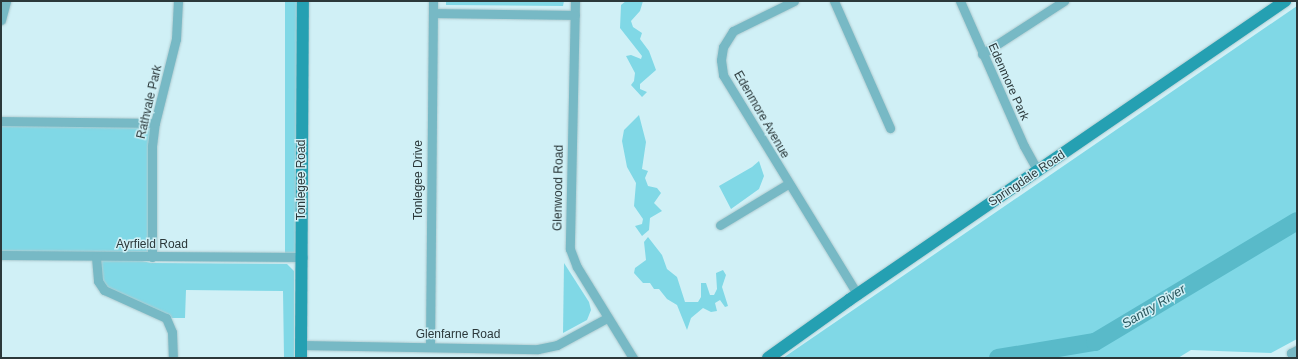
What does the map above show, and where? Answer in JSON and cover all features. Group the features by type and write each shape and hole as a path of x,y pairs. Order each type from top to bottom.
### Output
{"street":[{"path":"1,20 6,1"},
{"name":"Rathvale Park","path":"152,257 152,146 155,123 176,39 178,1"},
{"name":"Tonlegee Road","path":"301,358 303,257 303,1"},
{"name":"Tonlegee Drive","path":"430,347 433,1"},
{"name":"Glenwood Road","path":"575,1 570,249 577,267 633,358"},
{"name":"Edenmore Avenue","path":"794,1 733,32 723,47 720,60 723,75 788,184 858,294"},
{"path":"834,1 890,128"},
{"name":"Edenmore Park","path":"960,1 982,54 1038,171"},
{"path":"982,54 1064,1"},
{"name":"Springdale Road","path":"768,358 858,294 1285,1"},
{"path":"433,13 575,15"},
{"path":"1,121 155,123"},
{"path":"720,225 788,184"},
{"name":"Ayrfield Road","path":"1,255 96,257 303,257"},
{"path":"96,257 98,281 104,290 166,318 172,332 173,358"},
{"name":"Glenfarne Road","path":"301,345 538,349 557,345 607,318"}],"shaded area":[{"path":"285,1 303,1 303,257 285,257"},
{"path":"446,1 564,1 563,6 446,5"},
{"path":"626,1 643,1 640,11 631,21 633,27 642,33 640,39 649,51 656,70 640,84 640,89 647,92 642,97 631,85 634,81 635,73 626,56 631,55 641,59 642,56 620,28 621,5"},
{"path":"1297,6 1297,339 1271,353 1191,350 1178,358 783,358"},
{"path":"639,115 646,142 642,169 648,171 645,178 648,186 657,188 661,193 654,203 662,211 650,218 649,230 642,236 635,226 642,224 643,219 634,206 636,183 627,167 622,141 624,130"},
{"path":"1,122 155,122 155,255 1,255"},
{"path":"759,161 764,176 759,189 731,209 719,186 752,167"},
{"path":"648,237 662,255 667,269 677,277 685,302 698,302 701,297 701,283 706,283 710,295 714,295 717,289 716,273 723,270 726,275 722,287 728,306 725,307 720,300 715,303 717,311 711,312 703,308 691,318 687,330 677,305 667,299 659,289 654,289 650,283 643,283 634,273 635,268 646,260 644,242"},
{"path":"96,257 124,257 151,263 287,264 294,271 294,358 284,358 283,291 186,290 185,318 166,318 104,290"},
{"path":"564,263 589,302 591,310 587,320 563,333"}],"waterway":[{"name":"Santry River","path":"998,358 1095,342 1297,221"}]}
